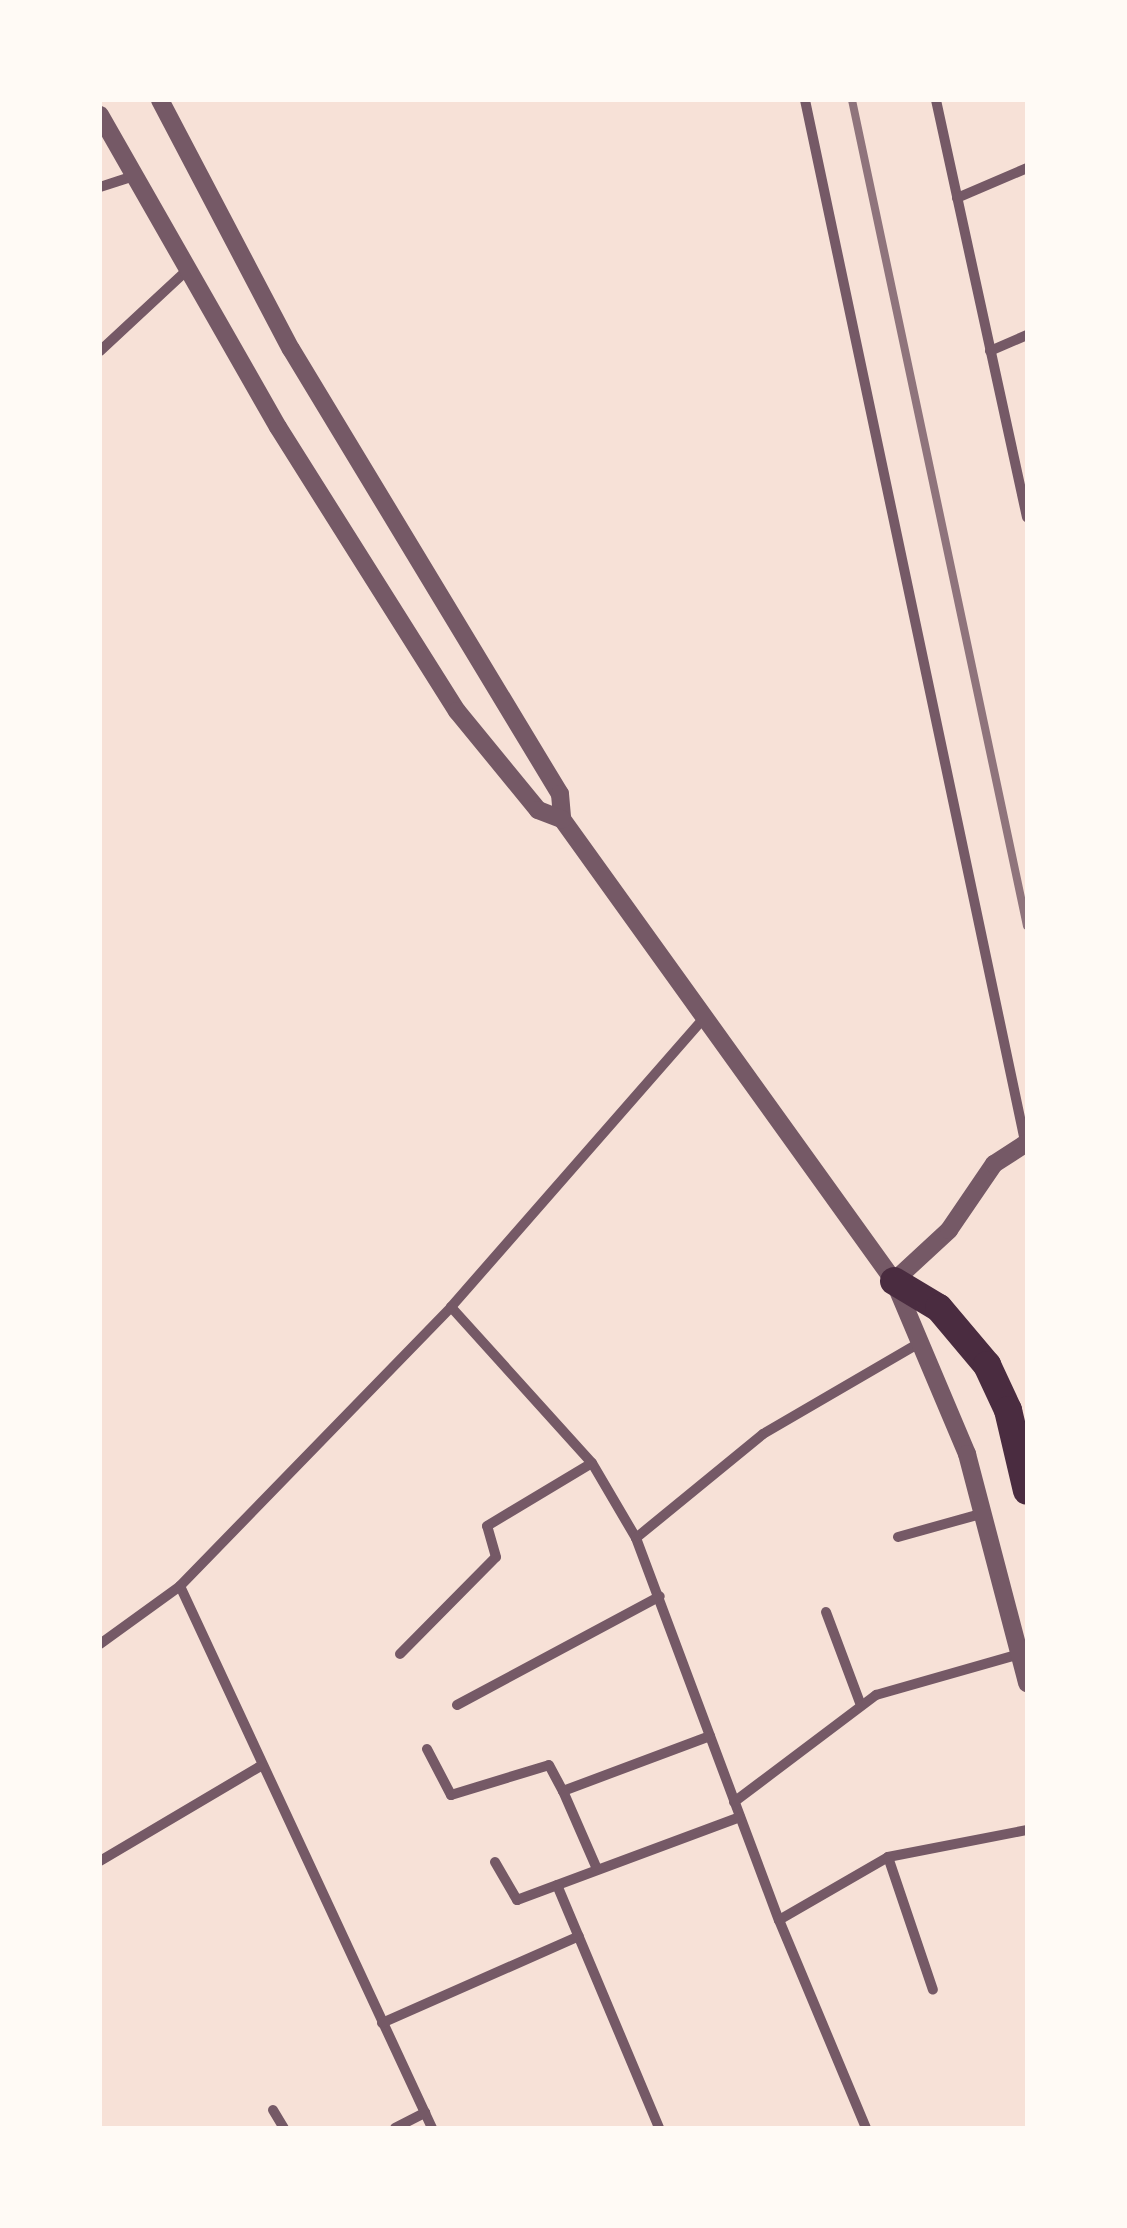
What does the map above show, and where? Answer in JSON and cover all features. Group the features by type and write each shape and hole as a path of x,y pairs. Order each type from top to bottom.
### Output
{"highway":[{"path":"894,1281 940,1308 987,1365 1008,1410 1027,1491"}],"street":[{"path":"160,100 291,349 560,794 562,819 707,1015 894,1281 924,1341 985,1512 1027,1683"},
{"path":"805,100 1026,1148 994,1164 950,1230 894,1281"},
{"path":"936,100 1027,516"},
{"path":"100,115 186,271 457,711 538,810 562,819"},
{"path":"957,198 1027,168"},
{"path":"100,187 134,176"},
{"path":"100,351 186,271"},
{"path":"990,351 1027,335"},
{"path":"100,1644 180,1586 451,1307 707,1015"},
{"path":"451,1307 592,1463 636,1538 778,1920 866,2128"},
{"path":"636,1538 763,1434 924,1341"},
{"path":"400,1654 496,1557 487,1526 592,1463"},
{"path":"898,1537 985,1512"},
{"path":"180,1586 259,1767 432,2128"},
{"path":"457,1705 660,1596"},
{"path":"826,1612 860,1703"},
{"path":"734,1802 860,1703 1021,1654"},
{"path":"563,1791 710,1736"},
{"path":"427,1749 451,1795 549,1765 597,1869"},
{"path":"100,1861 259,1767"},
{"path":"494,1862 514,1900 740,1817"},
{"path":"778,1920 888,1857 1027,1830"},
{"path":"888,1857 933,1990"},
{"path":"557,1886 658,2128"},
{"path":"382,2023 578,1936"},
{"path":"273,2110 284,2128"},
{"path":"394,2128 425,2113"}],"railway":[{"path":"852,100 1027,926"}]}
